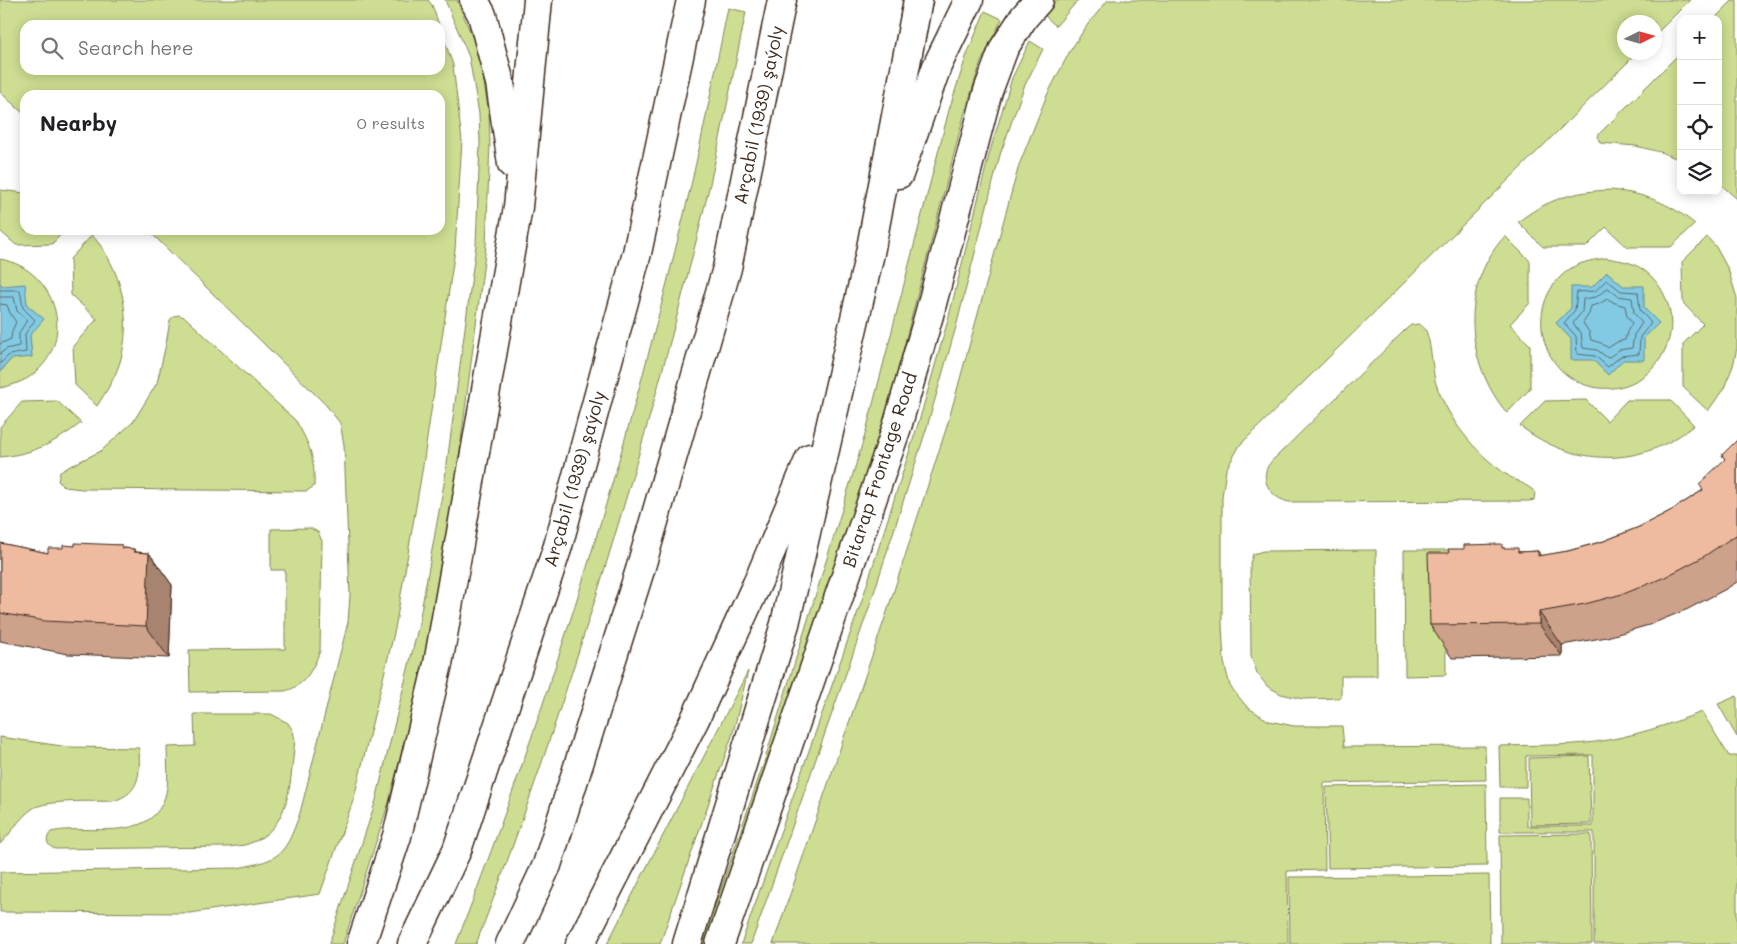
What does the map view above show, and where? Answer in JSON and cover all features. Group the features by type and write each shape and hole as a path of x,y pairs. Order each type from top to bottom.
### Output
{"main road":[{"path":"474,0 482,16 500,83 518,207"},
{"path":"361,944 397,836 438,664 518,207 538,0"},
{"name":"Arçabil (1939) şaýoly","path":"412,944 457,850 560,537 637,253 691,0"},
{"name":"Arçabil (1939) şaýoly","path":"510,944 547,865 640,570 727,268 782,0"},
{"path":"686,944 785,624 870,253 918,0"},
{"path":"870,253 937,66 969,0"},
{"name":"Bitarap Frontage Road","path":"720,944 897,426 932,305 988,91 1004,48 1024,17 1039,0"},
{"path":"580,944 695,719 761,575 840,387"}],"green space":[{"path":"0,0 428,0 432,5 437,20 20,20 20,75 445,75 445,42 453,65 462,141 455,250 422,472 395,629 354,798 320,894 190,913 0,912 0,872 237,868 263,862 272,858 285,847 300,813 348,622 350,595 344,445 340,423 325,404 153,235 445,235 445,90 20,90 20,110 0,92"},
{"path":"445,0 457,0 479,53 489,113 490,143 486,246 456,480 432,631 389,802 343,944 329,944 376,800 418,628 445,478 476,245 480,144 479,114 469,57"},
{"path":"1056,0 1078,0 1056,26 1044,15"},
{"path":"1108,0 1690,0 1662,28 1662,15 1617,15 1617,60 1630,60 1240,445 1226,470 1222,497 1222,624 1224,662 1230,686 1247,707 1269,721 1294,726 1342,726 1344,747 1485,746 1486,780 1324,783 1325,870 1287,871 1288,944 773,944 886,615 947,426 1019,165 1047,95 1070,51 1088,24"},
{"path":"1733,0 1737,0 1737,199 1722,186 1722,15 1718,15"},
{"path":"728,8 746,12 710,184 685,285 630,485 556,720 493,900 476,944 456,944 525,757 557,662 616,471 643,374 692,181"},
{"path":"985,11 1002,19 981,62 964,115 880,439 709,944 702,944 764,762 865,435 949,110 966,57"},
{"path":"1030,41 1043,49 1024,87 1000,155 956,327 927,427 870,605 751,944 741,944 862,600 920,418 948,320 990,151 1012,78"},
{"path":"1677,56 1677,158 1636,146 1600,143 1599,134"},
{"path":"0,190 20,192 20,235 60,235 52,244 16,245 0,231"},
{"path":"1611,190 1656,200 1685,216 1695,224 1671,247 1627,247 1606,227 1586,247 1543,247 1518,222 1540,207 1573,194"},
{"path":"92,235 111,263 122,295 125,312 124,346 120,362 110,385 97,406 75,385 73,346 97,319 71,295 70,259"},
{"path":"1505,236 1530,261 1530,303 1510,324 1530,345 1530,389 1507,413 1493,393 1482,371 1476,348 1473,324 1474,301 1480,278 1490,256"},
{"path":"1707,237 1716,247 1728,269 1737,298 1737,348 1733,366 1724,388 1708,411 1683,387 1683,344 1703,324 1683,303 1682,262"},
{"path":"1606,258 1631,263 1639,267 1656,282 1667,301 1671,323 1667,345 1661,358 1647,374 1629,384 1599,388 1578,382 1562,371 1550,355 1543,337 1542,318 1546,298 1556,281 1573,267 1585,262","holes":["1607,272 1623,286 1556,323"]},
{"path":"0,259 20,266 36,277 48,292 55,310 57,328 53,347 44,364 28,378 0,388 0,372 11,359 3,286 0,283"},
{"path":"179,315 186,318 296,421 311,452 314,467 314,486 307,491 82,489 64,487 58,481 60,472 101,451 133,422 157,383 170,320 174,316"},
{"path":"1418,324 1426,332 1436,384 1455,422 1483,456 1535,492 1534,500 1289,502 1273,494 1265,478 1268,466 1272,461 1405,330 1411,325"},
{"path":"1586,400 1607,421 1627,400 1670,400 1694,425 1674,439 1652,449 1630,455 1607,457 1585,455 1562,449 1541,440 1520,426 1545,401"},
{"path":"57,401 81,423 53,442 23,453 0,457 0,427 22,402"},
{"path":"310,528 318,532 322,541 320,651 307,676 298,685 285,691 190,692 189,650 285,649 285,570 271,570 271,529"},
{"path":"1376,550 1377,676 1341,676 1341,698 1303,699 1281,694 1267,686 1257,673 1251,656 1250,563 1253,554 1263,551"},
{"path":"1404,550 1484,550 1445,572 1446,675 1405,676"},
{"path":"748,671 733,733 660,944 607,944"},
{"path":"1737,696 1737,737 1718,704"},
{"path":"1702,712 1729,756 1737,756 1737,944 1594,944 1594,832 1500,832 1500,798 1527,798 1527,826 1593,826 1593,755 1526,756 1526,787 1500,787 1499,746 1571,744 1609,740 1649,730"},
{"path":"194,714 271,714 288,723 293,731 295,740 290,786 286,801 274,827 263,837 248,844 229,847 55,849 48,844 47,839 51,832 118,829 134,826 148,820 159,810 166,793 168,777 167,747 195,746"},
{"path":"0,737 69,747 139,748 139,774 137,781 129,793 113,801 59,802 32,809 0,844"},
{"path":"1589,756 1591,824 1530,825 1529,758"},
{"path":"1486,784 1487,866 1328,868 1326,787"},
{"path":"1591,834 1592,944 1501,944 1500,835"},
{"path":"1489,875 1490,944 1290,944 1289,877"}],"water":[{"path":"1607,272 1623,286 1644,286 1644,308 1659,323 1644,338 1644,360 1623,360 1608,375 1593,360 1571,360 1571,339 1556,323 1571,308 1571,287 1592,287"},
{"path":"0,283 3,286 25,284 27,305 44,319 30,335 32,357 11,359 0,372"}],"building":[{"path":"1737,440 1737,537 1736,535 1703,557 1665,577 1626,593 1585,604 1539,612 1539,624 1430,625 1428,553 1449,553 1448,549 1464,549 1464,545 1502,544 1502,548 1518,548 1518,552 1538,551 1538,556 1568,551 1604,541 1639,527 1672,510 1703,490 1699,484 1725,459 1722,455"},
{"path":"0,543 48,553 48,548 63,548 63,545 75,546 75,543 122,545 122,548 134,549 134,552 149,553 146,626 45,621 0,613"}]}
